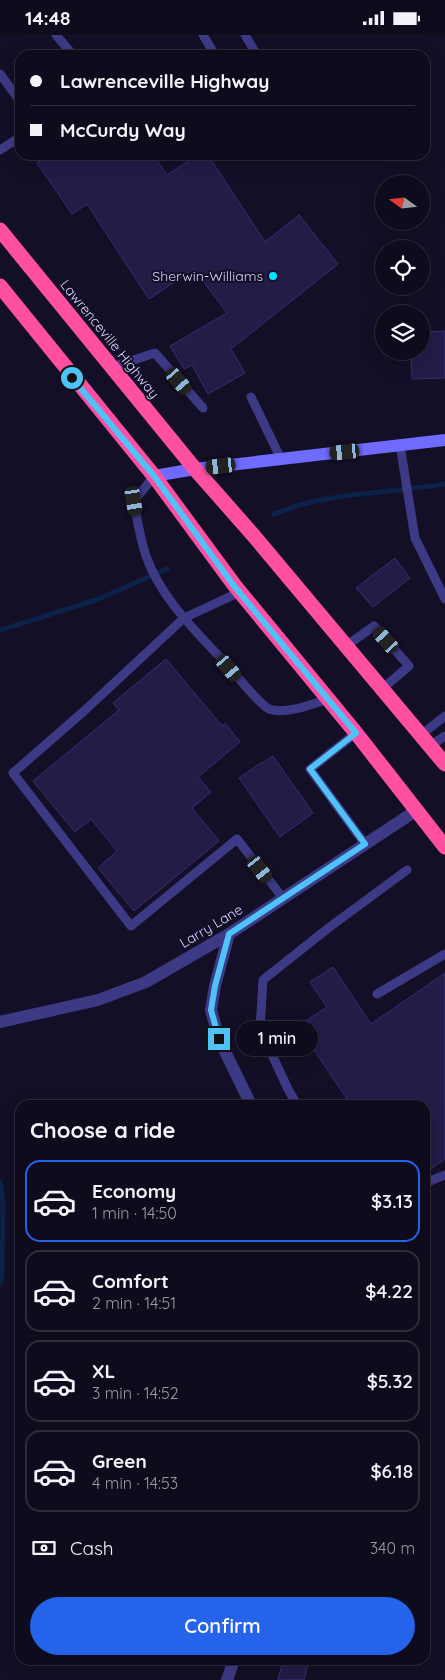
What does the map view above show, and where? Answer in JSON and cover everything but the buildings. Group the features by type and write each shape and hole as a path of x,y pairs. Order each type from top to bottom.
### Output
{"highway":[{"name":"Lawrenceville Highway","path":"0,230 195,469 254,536 445,764"},
{"path":"0,286 72,378 154,476 240,592 356,733 445,847"}],"main road":[{"path":"154,476 195,469 445,440"}],"street":[{"name":"Larry Lane","path":"0,1022 98,1000 138,985 229,934 417,809"},
{"path":"229,934 215,986 211,1010 219,1039 248,1100"},
{"path":"227,1680 232,1665"}],"lane":[{"path":"56,35 69,50"},
{"path":"203,35 212,50"},
{"path":"245,35 254,50"},
{"path":"0,74 15,94"},
{"path":"0,150 15,140"},
{"path":"112,367 156,353 203,408"},
{"path":"251,397 282,459"},
{"path":"400,445 415,538 445,599"},
{"path":"154,476 134,501 138,526 147,558 163,590 184,618 250,691 270,709 291,711 328,699"},
{"path":"240,592 184,618 83,712 13,773 131,926 237,839 282,899"},
{"path":"346,646 374,626 409,666 382,689"},
{"path":"433,748 445,715"},
{"path":"356,733 310,769 365,844"},
{"path":"433,748 445,736"},
{"path":"294,1100 260,1029 263,980 407,870"},
{"path":"377,994 445,954"},
{"path":"430,1181 445,1175"}],"waterway":[{"path":"274,514 321,500 445,484"},
{"path":"0,630 96,600 167,569"},
{"path":"0,1182 3,1203 2,1275 0,1284"}],"place":[{"name":"Sherwin-Williams","path":"273,276"}],"route":[{"path":"72,378 154,476 234,586 356,733 310,769 365,844 229,934 215,986 211,1010 219,1039"}]}
